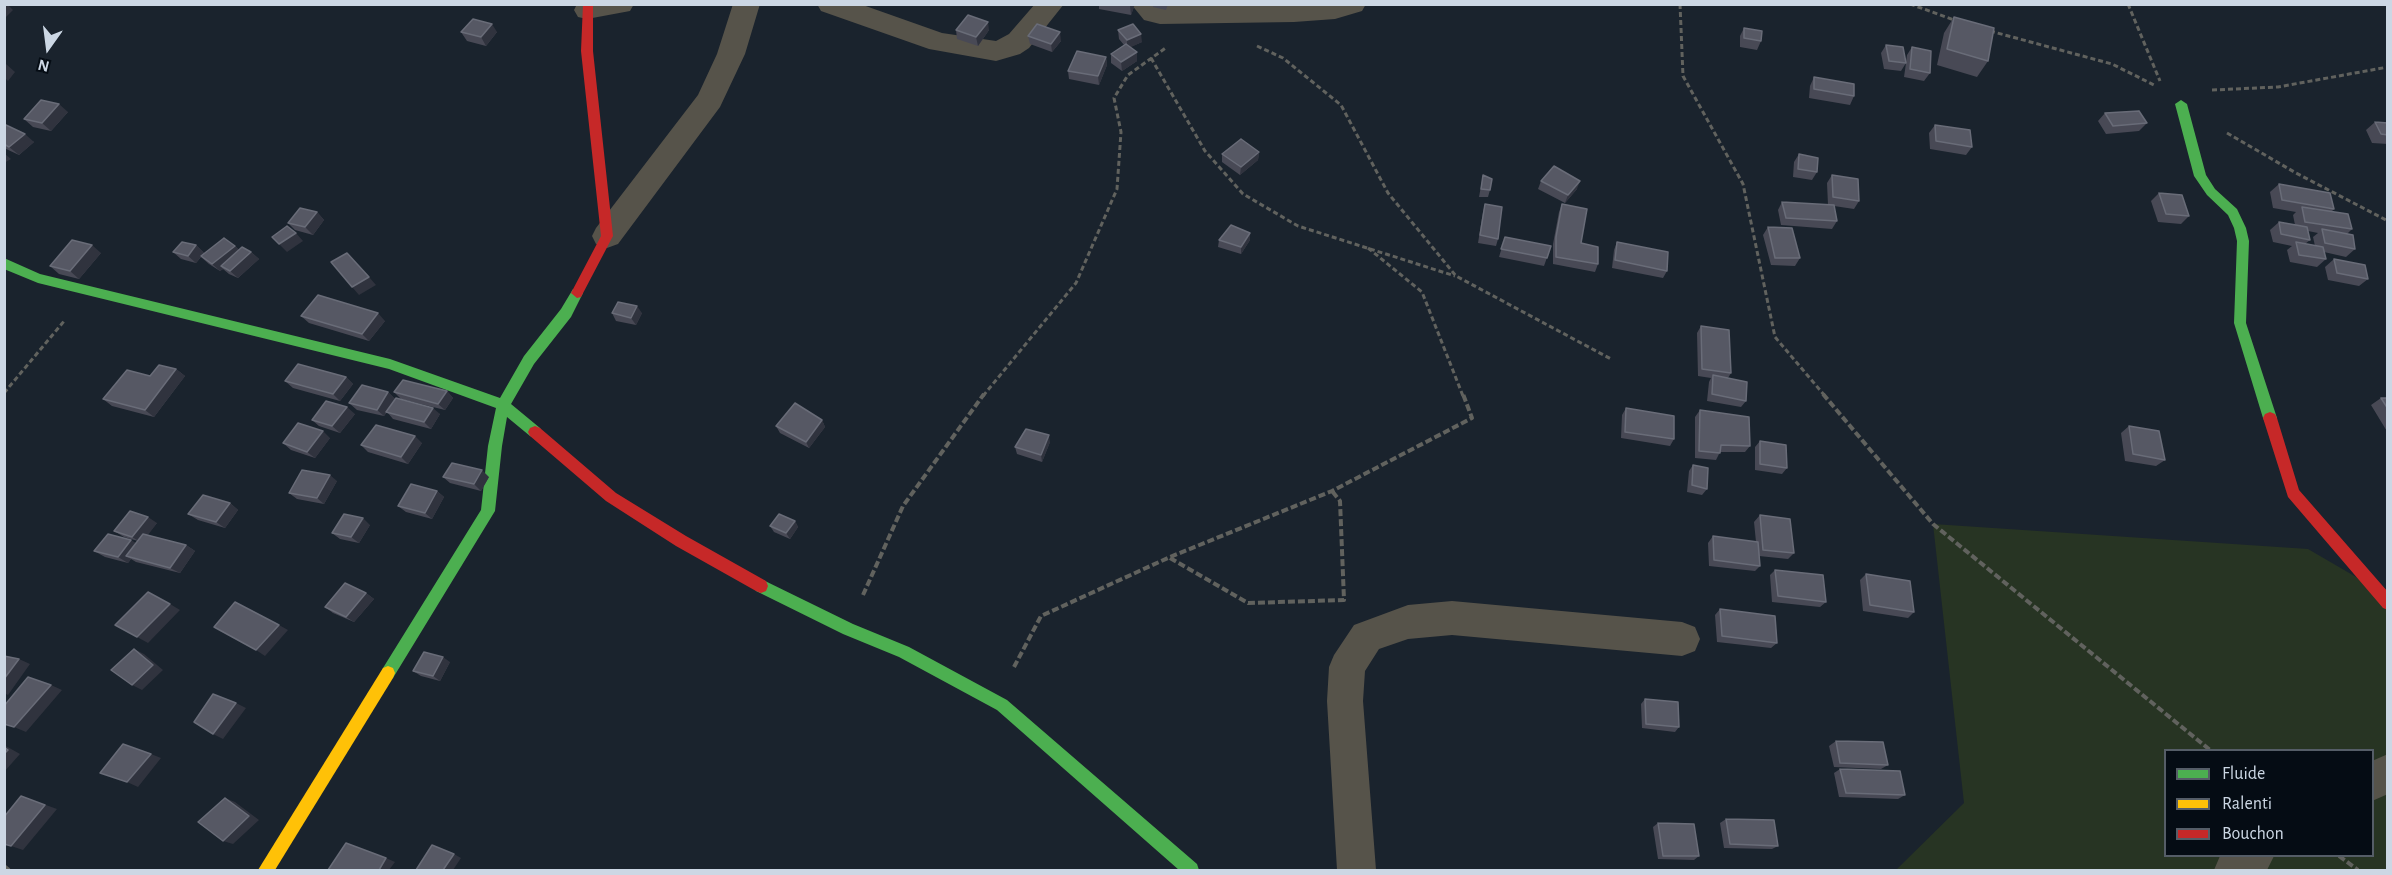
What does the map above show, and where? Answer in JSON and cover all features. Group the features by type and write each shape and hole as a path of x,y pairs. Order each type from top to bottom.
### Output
{"street":[{"path":"607,236 587,51 587,7 621,4"},
{"path":"266,870 488,511 495,446 503,405 529,360 566,313 607,236 710,100 731,54 747,4"},
{"path":"830,4 939,42 996,51 1010,47 1019,41 1051,4"},
{"path":"1144,4 1153,13 1160,15 1294,13 1335,10 1353,4"},
{"path":"2181,104 2199,176 2211,192 2233,212 2240,228 2243,242 2240,323 2294,494 2388,603"},
{"path":"4,263 38,278 390,364 503,405 611,497 742,577 848,629 904,652 1002,705 1191,870"},
{"path":"1356,870 1345,701 1346,678 1347,667 1367,637 1408,622 1452,618 1682,639"},
{"path":"2374,781 2388,773"},
{"path":"2233,870 2251,857"}],"path":[{"path":"1680,4 1683,76 1743,184 1774,337 1933,524 2209,749"},
{"path":"2128,4 2164,91"},
{"path":"848,629 903,506 984,394 1076,283 1117,189 1121,132 1114,98 1128,75 1179,38 1187,13"},
{"path":"1251,43 1283,58 1341,105 1388,193 1456,276"},
{"path":"1151,58 1204,151 1243,194 1298,226 1456,276 1611,359"},
{"path":"2206,90 2278,87 2388,67"},
{"path":"1002,705 1019,654 1041,616 1170,557 1332,491 1472,418 1422,292 1368,248"},
{"path":"4,393 90,290"},
{"path":"1170,557 1248,603 1344,600 1340,501 1332,491"},
{"path":"2342,857 2358,870"},
{"path":"4,866 9,870"}],"green space":[{"path":"1933,524 2308,549 2387,595 2387,870 1896,870 1964,803"}],"building":[{"path":"968,15 988,22 976,37 956,30"},
{"path":"1954,17 1994,28 1988,61 1947,49"},
{"path":"473,19 492,24 481,37 461,32"},
{"path":"1037,24 1060,32 1051,44 1028,36"},
{"path":"1133,24 1141,34 1127,40 1118,30"},
{"path":"1744,28 1762,31 1761,41 1744,38"},
{"path":"1126,44 1137,52 1121,62 1111,54"},
{"path":"1886,45 1903,47 1906,63 1889,61"},
{"path":"1912,47 1931,51 1930,73 1910,69"},
{"path":"1077,51 1106,57 1098,76 1068,71"},
{"path":"1814,77 1854,84 1854,96 1814,89"},
{"path":"41,100 59,104 42,123 24,119"},
{"path":"2139,111 2147,123 2113,126 2105,113"},
{"path":"2375,122 2388,123 2388,135 2381,134"},
{"path":"1935,125 1970,130 1972,147 1936,141"},
{"path":"4,126 25,134 9,147 4,144"},
{"path":"1241,139 1259,152 1241,167 1222,154"},
{"path":"1799,154 1818,158 1817,172 1798,169"},
{"path":"1554,166 1580,181 1568,195 1541,181"},
{"path":"1483,175 1492,179 1490,190 1481,189"},
{"path":"1832,175 1858,179 1859,201 1833,197"},
{"path":"2279,184 2330,193 2334,209 2282,200"},
{"path":"2159,193 2182,195 2189,216 2166,214"},
{"path":"1782,202 1834,205 1837,221 1786,218"},
{"path":"1485,204 1502,207 1498,239 1480,235"},
{"path":"1562,204 1587,209 1581,243 1598,247 1598,264 1556,257 1556,237"},
{"path":"2302,207 2348,214 2352,229 2305,222"},
{"path":"300,208 317,212 305,227 288,223"},
{"path":"2279,222 2307,227 2310,240 2281,234"},
{"path":"1231,225 1250,233 1241,247 1219,240"},
{"path":"287,226 296,233 279,244 272,237"},
{"path":"1768,227 1792,228 1800,258 1775,258"},
{"path":"2322,229 2353,235 2355,249 2325,243"},
{"path":"1505,237 1551,246 1547,258 1501,249"},
{"path":"224,238 235,246 212,264 201,256"},
{"path":"72,240 92,245 70,271 50,266"},
{"path":"182,242 196,245 188,256 173,252"},
{"path":"1617,242 1668,252 1667,271 1615,260"},
{"path":"2296,242 2323,247 2326,259 2299,255"},
{"path":"242,247 251,252 230,271 221,266"},
{"path":"347,253 369,277 352,287 331,262"},
{"path":"2334,259 2365,265 2368,279 2337,273"},
{"path":"318,295 378,313 362,334 301,316"},
{"path":"618,302 637,306 631,318 612,313"},
{"path":"1701,326 1729,330 1731,373 1702,369"},
{"path":"298,364 346,377 333,394 285,381"},
{"path":"159,365 176,369 145,410 103,399 127,370 150,376"},
{"path":"1713,375 1747,382 1746,401 1712,394"},
{"path":"403,380 447,391 438,404 394,392"},
{"path":"362,385 388,392 377,410 349,403"},
{"path":"396,398 433,408 424,422 386,412"},
{"path":"2381,398 2388,398 2388,409"},
{"path":"326,401 347,407 332,426 312,420"},
{"path":"795,403 822,420 806,442 776,426"},
{"path":"1626,408 1674,416 1674,439 1625,432"},
{"path":"1700,410 1749,417 1750,446 1721,445 1720,453 1699,451"},
{"path":"298,423 323,431 307,452 283,443"},
{"path":"376,425 415,436 401,457 361,445"},
{"path":"2129,426 2159,431 2165,460 2133,454"},
{"path":"1026,429 1049,435 1041,455 1015,447"},
{"path":"1760,441 1786,445 1787,468 1760,464"},
{"path":"452,463 482,470 474,484 443,477"},
{"path":"1693,465 1708,468 1707,489 1692,485"},
{"path":"302,470 330,475 317,498 289,493"},
{"path":"411,484 437,491 425,513 398,506"},
{"path":"203,495 230,503 216,522 188,514"},
{"path":"130,511 148,517 132,537 114,531"},
{"path":"344,514 363,518 351,537 332,533"},
{"path":"779,514 795,521 786,533 770,526"},
{"path":"1760,515 1790,519 1794,553 1763,550"},
{"path":"108,534 131,540 118,557 94,551"},
{"path":"143,534 186,545 170,568 126,556"},
{"path":"1713,536 1758,542 1760,566 1714,560"},
{"path":"1775,570 1823,575 1826,602 1778,596"},
{"path":"1866,574 1910,581 1914,612 1870,605"},
{"path":"345,583 366,593 346,617 325,607"},
{"path":"148,592 170,604 137,637 115,625"},
{"path":"235,602 279,625 256,650 214,627"},
{"path":"1720,609 1775,616 1777,643 1722,636"},
{"path":"134,649 153,665 132,685 111,670"},
{"path":"424,652 443,657 433,676 413,671"},
{"path":"4,656 19,659 4,679"},
{"path":"28,677 51,685 14,727 4,724 4,706"},
{"path":"213,694 236,703 213,734 194,722"},
{"path":"1645,699 1678,702 1679,727 1646,724"},
{"path":"1836,741 1883,742 1888,765 1840,763"},
{"path":"123,744 151,754 127,782 100,773"},
{"path":"1840,769 1900,771 1905,795 1846,793"},
{"path":"21,796 45,805 11,846 4,844 4,817"},
{"path":"225,798 249,816 223,841 198,822"},
{"path":"1726,819 1774,820 1778,846 1730,844"},
{"path":"1658,823 1694,824 1699,856 1663,856"},
{"path":"346,843 386,858 379,870 328,870"},
{"path":"432,845 454,854 443,870 416,870"}],"traffic: fast":[{"path":"2181,104 2200,176 2211,192 2233,212 2240,228 2243,241 2240,323 2270,418"},
{"path":"4,263 38,278 390,364 503,405 535,432"},
{"path":"388,673 488,511 495,446 503,405 529,360 566,313 577,293"},
{"path":"761,586 848,629 904,652 1002,705 1191,870"}],"traffic: slow":[{"path":"266,870 388,673"}],"traffic: jam":[{"path":"577,293 607,236 587,51 588,4"},
{"path":"2270,418 2293,493 2388,603"},
{"path":"535,432 611,497 681,541 761,586"}]}
